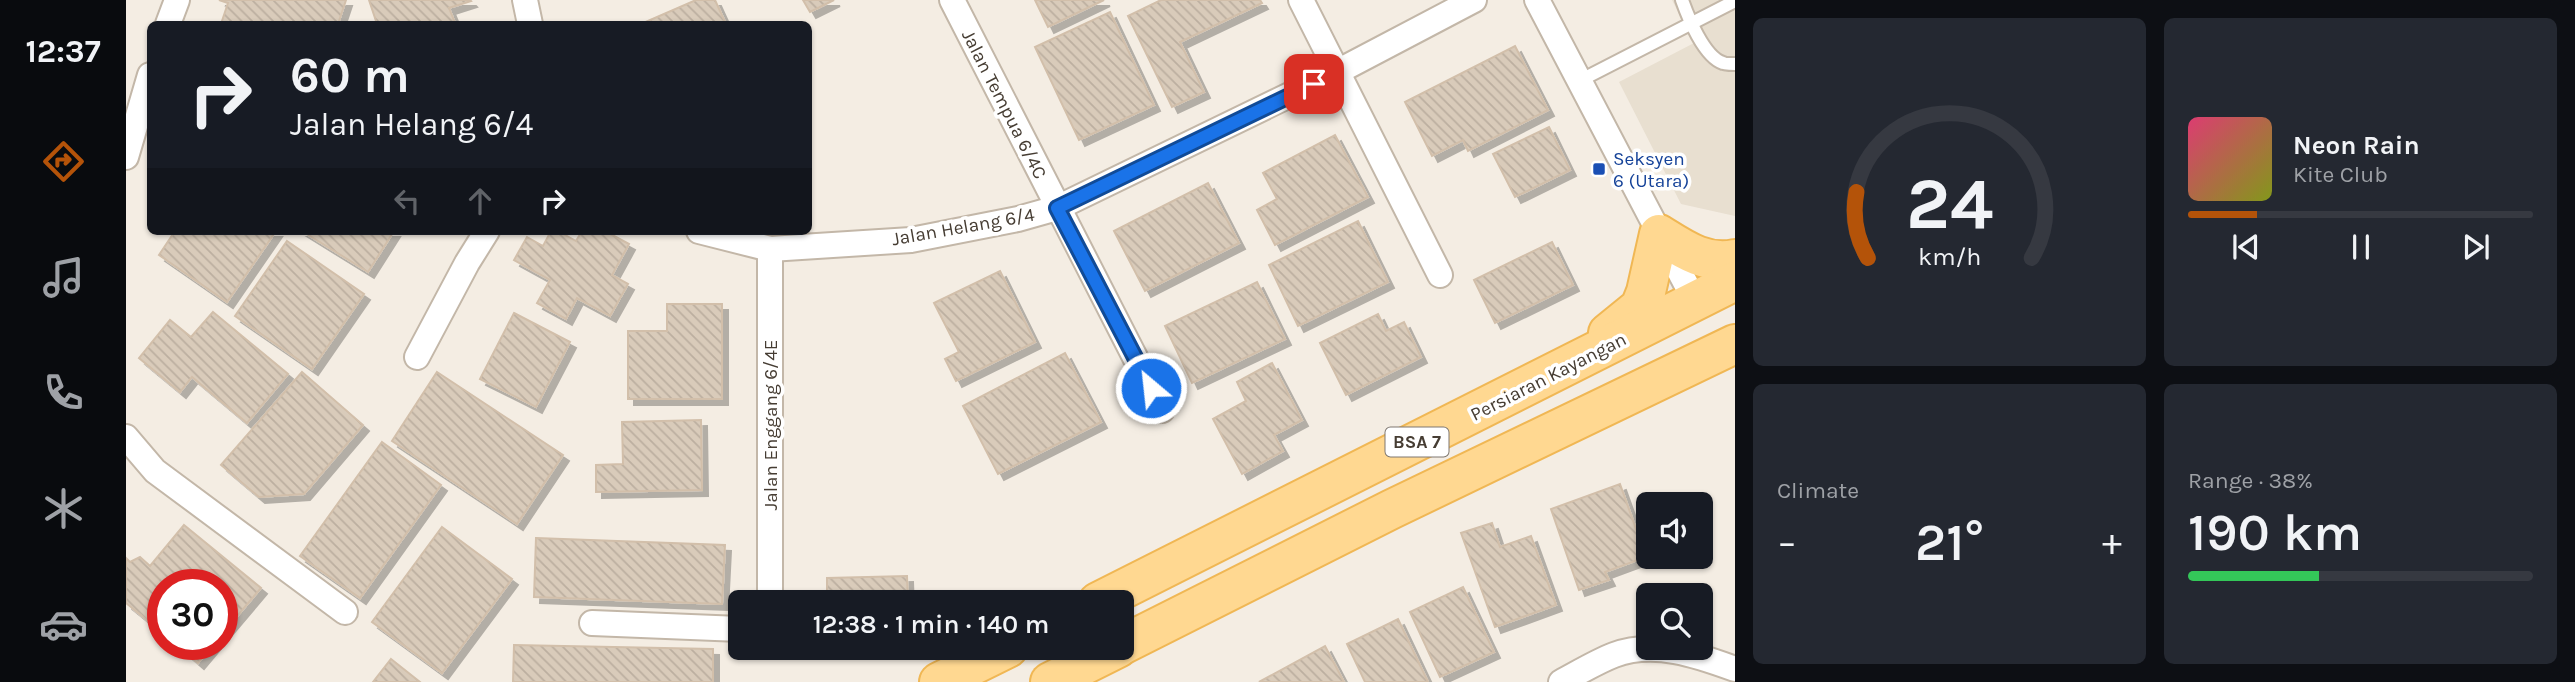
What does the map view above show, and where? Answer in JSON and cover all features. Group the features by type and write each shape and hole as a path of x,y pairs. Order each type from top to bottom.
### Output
{"main road":[{"path":"1550,376 1640,307 1659,234 1701,258 1735,258"},
{"name":"Persiaran Kayangan","path":"1122,590 1735,281"},
{"path":"1695,301 1708,317 1719,320 1735,319"},
{"name":"BSA 7","path":"1134,639 1392,509 1735,344"},
{"path":"939,682 983,660"},
{"name":"BSA 7","path":"1049,682 1092,660"}],"street":[{"path":"169,21 177,0"},
{"path":"525,0 529,21"},
{"name":"Jalan Tempua 6/4C","path":"952,0 1162,410"},
{"path":"1301,0 1440,275"},
{"name":"Jalan Helang 6/4","path":"716,235 770,248 911,240 1018,219 1057,208 1337,72 1474,0"},
{"path":"1537,0 1695,301"},
{"path":"126,157 147,85"},
{"path":"417,357 484,235"},
{"name":"Jalan Enggang 6/4E","path":"770,248 770,590"},
{"path":"126,437 155,471 345,612"},
{"path":"592,623 728,629"},
{"path":"1561,682 1614,655 1637,649 1660,649 1696,655 1735,669"}],"lane":[{"path":"1682,0 1690,23 1711,55 1723,63 1735,64"},
{"path":"1581,80 1735,1"}],"shaded area":[{"path":"1672,0 1735,0 1735,216 1681,204 1619,82 1694,43"}],"building":[{"path":"219,0 346,0 339,21 222,21 228,3"},
{"path":"369,0 471,1 449,8 454,21 376,21"},
{"path":"696,0 715,0 725,21 648,21"},
{"path":"803,0 834,0 810,12"},
{"path":"1035,0 1104,0 1048,27"},
{"path":"1161,0 1260,0 1262,3 1180,42 1204,92 1172,107 1128,16"},
{"path":"1110,12 1154,105 1079,140 1035,47"},
{"path":"1515,46 1548,110 1468,151 1463,140 1432,156 1405,102"},
{"path":"1549,127 1570,170 1515,197 1493,154"},
{"path":"1335,135 1368,197 1275,245 1257,210 1277,199 1263,173"},
{"path":"1208,183 1239,243 1145,291 1114,231"},
{"path":"1358,221 1388,282 1298,326 1269,265"},
{"path":"172,235 273,235 227,302 159,255"},
{"path":"308,235 391,235 368,272"},
{"path":"549,235 565,235 576,241 580,235 612,235 629,244 612,275 628,284 610,316 577,298 566,319 537,303 550,280 514,260 527,237 543,246"},
{"path":"287,241 364,294 312,369 235,316"},
{"path":"1552,242 1573,285 1495,323 1474,280"},
{"path":"1000,271 1035,342 956,381 945,359 959,352 934,303"},
{"path":"1257,282 1285,339 1192,383 1165,326"},
{"path":"667,304 722,304 722,399 628,399 628,331 667,331"},
{"path":"213,312 288,374 247,423 192,377 180,392 139,358 170,320 191,337"},
{"path":"514,313 570,342 536,407 480,379"},
{"path":"1378,314 1386,331 1404,322 1421,357 1346,395 1320,343"},
{"path":"1065,353 1101,422 998,474 963,406"},
{"path":"1272,363 1302,420 1274,435 1283,451 1242,474 1213,419 1246,401 1237,382"},
{"path":"302,372 363,425 304,494 259,497 221,465"},
{"path":"437,372 563,455 517,524 392,441"},
{"path":"701,420 702,490 596,492 596,465 623,464 622,422"},
{"path":"382,442 441,485 360,598 300,556"},
{"path":"1620,484 1636,529 1636,561 1605,572 1609,580 1579,590 1551,509"},
{"path":"1492,523 1500,547 1531,536 1556,605 1495,627 1461,533"},
{"path":"184,525 238,569 147,569 147,620 126,603 126,558 130,562 140,557 150,566"},
{"path":"442,527 512,579 442,673 372,622"},
{"path":"536,538 725,545 722,604 534,597"},
{"path":"238,569 261,588 238,615"},
{"path":"907,576 908,590 827,590 827,578"},
{"path":"1463,587 1494,652 1440,677 1410,612"},
{"path":"1398,619 1428,682 1365,682 1347,644"},
{"path":"514,645 713,649 713,682 513,682"},
{"path":"1325,646 1344,682 1259,682"},
{"path":"391,659 420,682 373,682"}],"place":[{"name":"Seksyen 6 (Utara)","path":"1599,169"}],"route":[{"path":"1151,388 1057,208 1314,84"}]}
